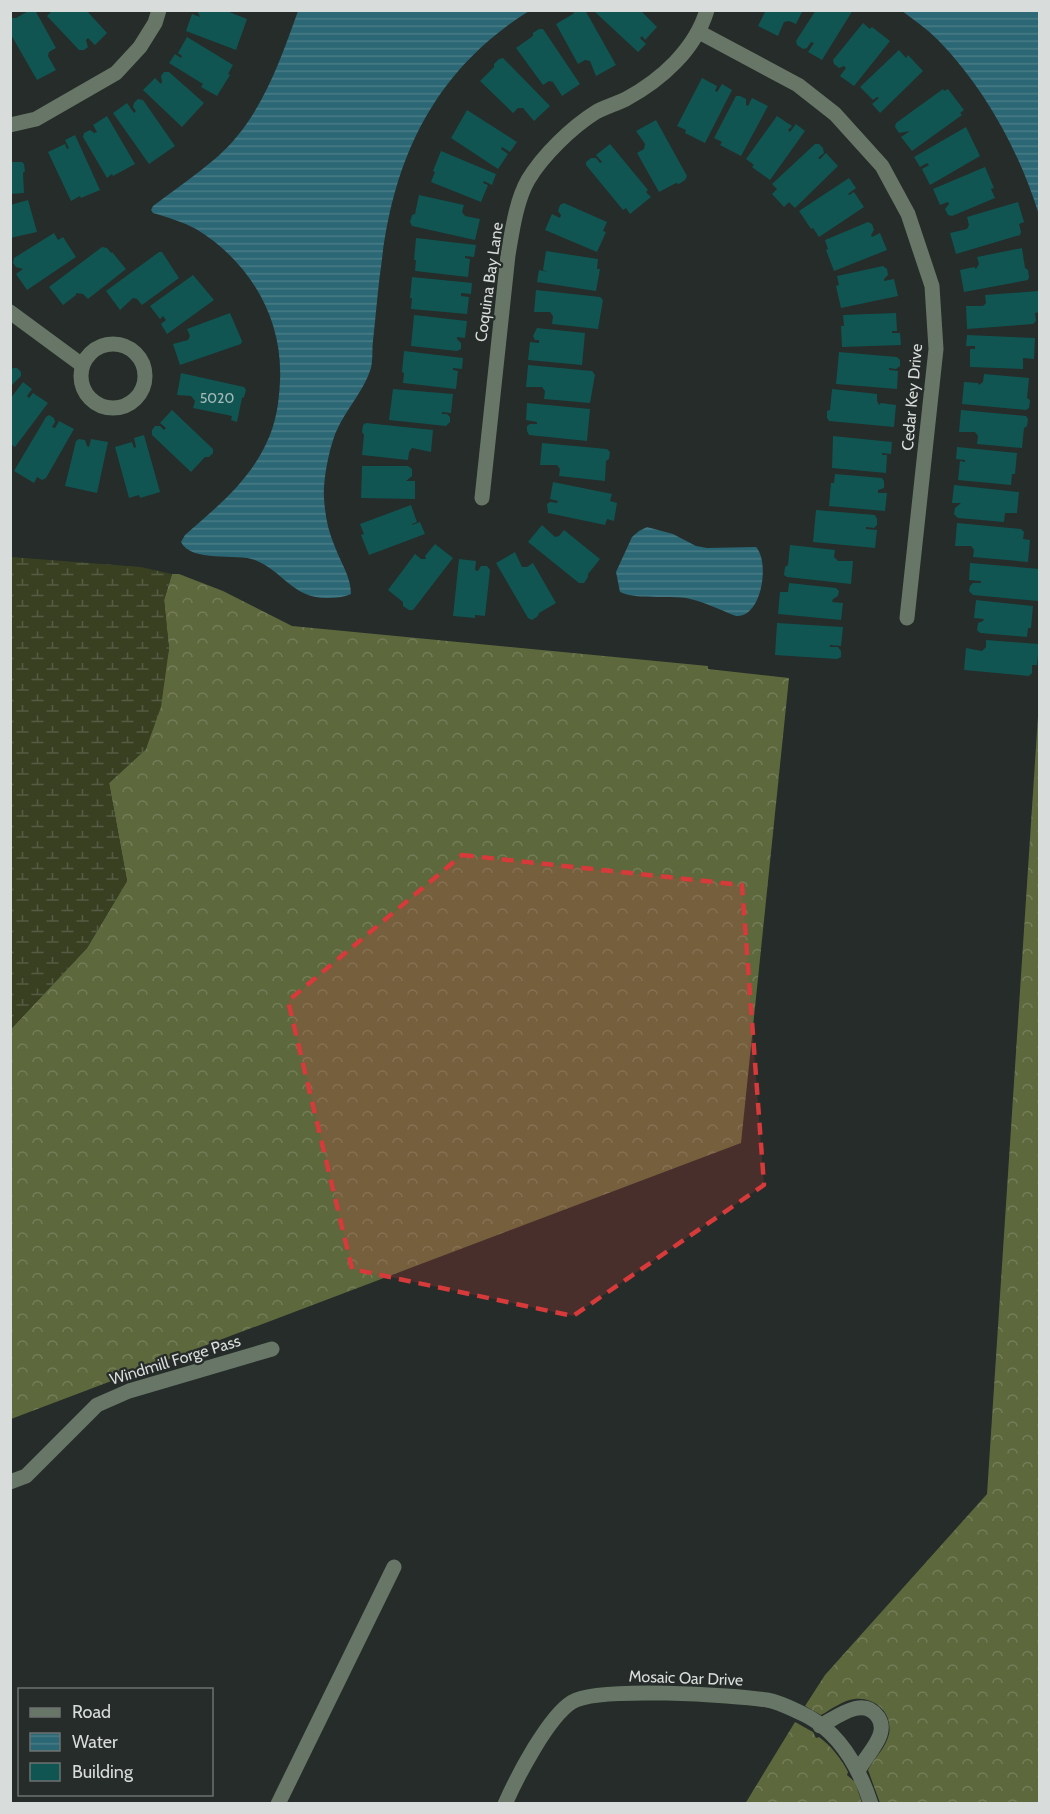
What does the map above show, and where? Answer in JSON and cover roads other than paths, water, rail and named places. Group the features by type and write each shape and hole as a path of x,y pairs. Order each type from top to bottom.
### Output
{"street":[{"path":"10,125 36,119 116,73 140,47 155,23 159,10"},
{"name":"Coquina Bay Lane","path":"482,498 508,255 514,220 528,181 558,142 597,112 649,86 677,61 699,32 707,10"},
{"name":"Cedar Key Drive","path":"699,32 798,85 835,114 882,166 908,214 932,286 936,350 908,618"},
{"path":"10,312 82,365"},
{"path":"106,344 128,347 143,363 146,375 144,386 132,403 112,408 102,407 86,395 80,375 82,365 87,356 96,348 106,344"},
{"name":"Windmill Forge Pass","path":"10,1482 26,1476 97,1405 129,1391 272,1349"},
{"path":"278,1803 394,1567"},
{"name":"Mosaic Oar Drive","path":"505,1803 519,1773 559,1714 573,1701 596,1695 662,1693 769,1700 810,1718 834,1736 858,1771 871,1803"},
{"path":"820,1726 855,1708 871,1711 876,1715 881,1732 858,1771"}],"water":[{"path":"298,11 529,11 497,34 469,59 445,87 410,149 398,184 388,220 382,259 371,368 336,432 326,474 324,498 327,523 351,588 351,594 334,598 306,594 255,560 194,553 186,549 181,542 185,535 241,482 259,458 275,421 280,381 279,358 276,335 269,314 247,275 215,242 196,229 153,213 151,210 153,206 216,158 245,126 275,71"},
{"path":"902,11 1039,11 1039,215 1011,144 971,78 938,40"},
{"path":"647,527 673,534 696,546 707,548 756,547 760,554 763,576 761,588 752,608 745,614 736,616 686,598 643,597 620,592 616,572 632,537"}]}
